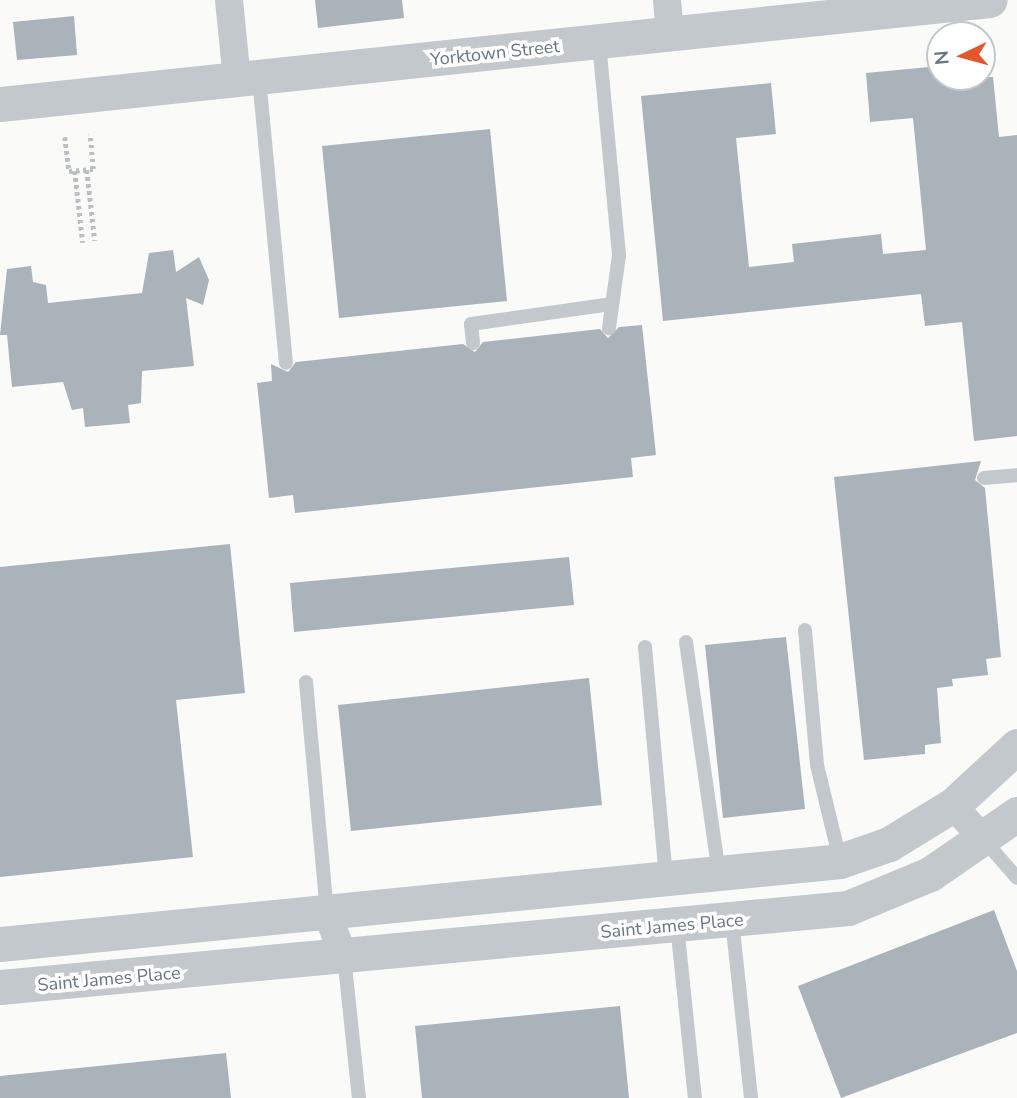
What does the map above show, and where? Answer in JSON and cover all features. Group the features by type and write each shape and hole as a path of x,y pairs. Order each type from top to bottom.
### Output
{"street":[{"path":"229,0 248,79"},
{"path":"667,0 670,35"},
{"name":"Yorktown Street","path":"0,104 990,0"},
{"path":"0,944 666,881 840,861 889,844 953,805 1017,746"},
{"path":"953,805 984,840"},
{"name":"Saint James Place","path":"0,987 848,908 892,895 984,840 1017,814"},
{"path":"327,914 344,956"}],"lane":[{"path":"599,43 619,255 609,328"},
{"path":"248,79 286,363"},
{"path":"473,343 471,324 611,304"},
{"path":"984,478 1017,475"},
{"path":"805,630 822,797 840,861"},
{"path":"686,642 719,875"},
{"path":"645,647 666,881"},
{"path":"306,682 327,914"},
{"path":"984,840 1017,878"},
{"path":"732,920 751,1098"},
{"path":"677,924 695,1098"},
{"path":"344,956 359,1098"}],"path":[{"path":"65,136 69,171 75,171 93,169 90,134"},
{"path":"87,170 95,241"},
{"path":"75,171 83,243"}],"building":[{"path":"315,0 402,0 404,18 318,28"},
{"path":"74,16 77,55 17,60 13,22"},
{"path":"926,67 926,91 994,91 999,137 1017,135 1017,436 974,441 962,322 925,326 921,294 663,321 641,96 771,83 776,134 736,138 749,267 794,262 792,244 881,234 883,254 926,250 913,118 870,122 866,73"},
{"path":"490,129 507,301 339,318 322,146"},
{"path":"173,250 176,272 199,257 209,280 203,305 186,298 194,366 142,371 141,403 128,405 130,423 85,427 83,408 72,410 63,382 12,387 7,335 0,335 7,269 31,266 33,282 46,285 48,303 142,293 149,253"},
{"path":"642,325 656,455 631,458 633,477 295,513 293,495 269,498 257,383 272,381 271,364 288,372 296,362 463,344 475,352 483,342 600,329 608,338 619,327"},
{"path":"981,461 975,480 985,488 1001,657 986,659 988,675 952,679 953,686 937,688 941,743 925,745 925,754 864,760 834,477"},
{"path":"230,544 245,693 176,700 193,857 0,877 0,567"},
{"path":"569,557 574,605 294,632 290,583"},
{"path":"786,637 805,809 723,818 705,645"},
{"path":"589,678 602,805 351,831 338,705"},
{"path":"994,910 1017,971 1017,1033 841,1098 798,986"},
{"path":"620,1006 629,1098 422,1098 415,1026"},
{"path":"226,1053 231,1098 0,1098 0,1076"}]}
